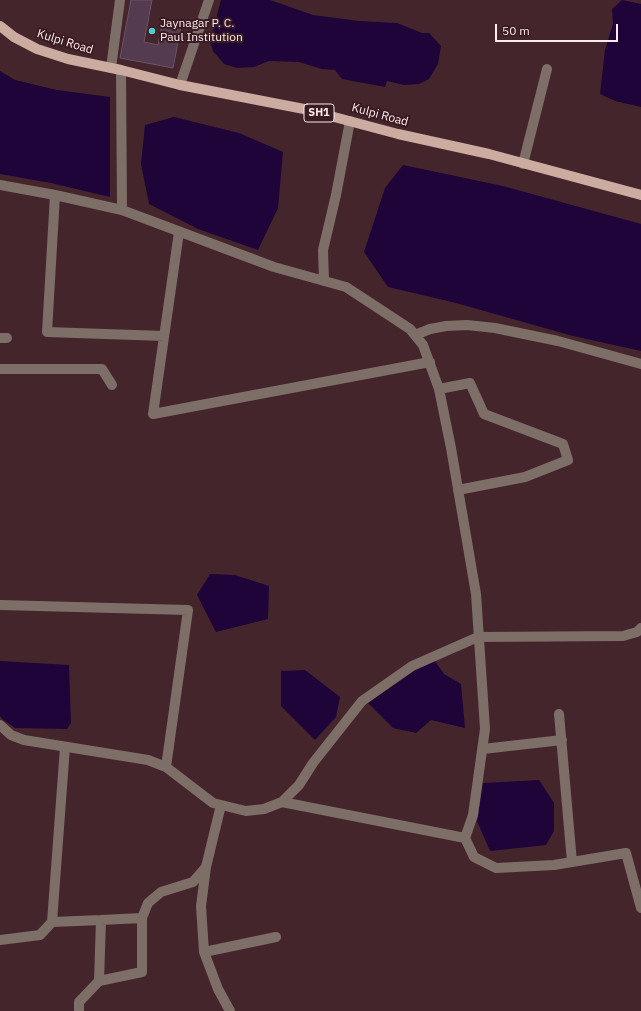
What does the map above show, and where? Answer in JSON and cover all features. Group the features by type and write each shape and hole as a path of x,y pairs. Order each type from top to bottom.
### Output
{"main road":[{"name":"Kulpi Road","path":"0,26 37,49 68,59 180,85 304,109 398,134 489,154 641,195"}],"street":[{"path":"120,0 116,69 122,210"},
{"path":"180,85 209,0"},
{"path":"524,164 547,69"},
{"path":"324,281 323,250 336,195 350,121"},
{"path":"0,185 55,195 122,210 274,267 346,286 410,329 415,334 423,345 439,389 476,594 485,730 473,815 465,838 474,857 496,868 554,865 626,853 641,908"},
{"path":"55,195 47,332 164,336"},
{"path":"179,232 153,414 430,362"},
{"path":"415,334 446,326 467,325 495,328 558,341 641,364"},
{"path":"0,370 102,369 112,385"},
{"path":"439,389 470,383 484,414 563,444 568,460 525,477 458,490"},
{"path":"0,606 188,610 166,767"},
{"path":"0,725 11,735 24,740 148,760 166,767 213,803 246,811 264,810 282,802 299,785 313,763 362,701 412,666 478,637 624,636 637,632 641,628"},
{"path":"559,714 572,862"},
{"path":"483,749 562,740"},
{"path":"0,940 40,935 52,922 65,747"},
{"path":"282,802 465,838"},
{"path":"221,805 206,867 201,906 204,952 218,989 230,1011"},
{"path":"78,1011 78,1002 99,981 142,972 142,918 148,903 161,892 193,882 206,867"},
{"path":"52,922 142,918"},
{"path":"99,981 101,920"},
{"path":"204,952 276,937"}],"shaded area":[{"path":"221,0 270,0 313,15 359,21 397,23 422,33 429,33 441,46 438,64 429,79 419,84 404,85 387,81 385,87 342,79 335,70 322,69 299,62 269,61 254,67 237,68 224,64 213,51 210,41"},
{"path":"622,0 641,4 641,107 615,101 600,94 605,50 613,24 612,9"},
{"path":"0,71 15,80 57,90 110,97 110,197 51,183 0,174"},
{"path":"174,117 239,133 283,152 278,208 258,250 198,229 149,204 141,164 145,125"},
{"path":"403,165 503,186 641,224 641,351 573,336 456,303 388,287 364,252 385,188"},
{"path":"210,574 235,575 269,586 268,619 216,632 197,595"},
{"path":"0,661 69,665 71,723 67,729 15,728 2,719 0,716"},
{"path":"435,661 444,674 461,684 465,728 431,720 416,733 393,728 368,703 414,671"},
{"path":"305,670 340,697 336,717 315,740 281,706 281,671"},
{"path":"539,780 554,803 554,831 546,845 490,851 477,821 483,783"}],"building":[{"name":"Jaynagar P. C. Paul Institution","path":"131,0 152,0 144,42 158,45 162,24 181,27 173,68 120,58"}],"place":[{"name":"Jaynagar P. C. Paul Institution","path":"152,31"}]}
